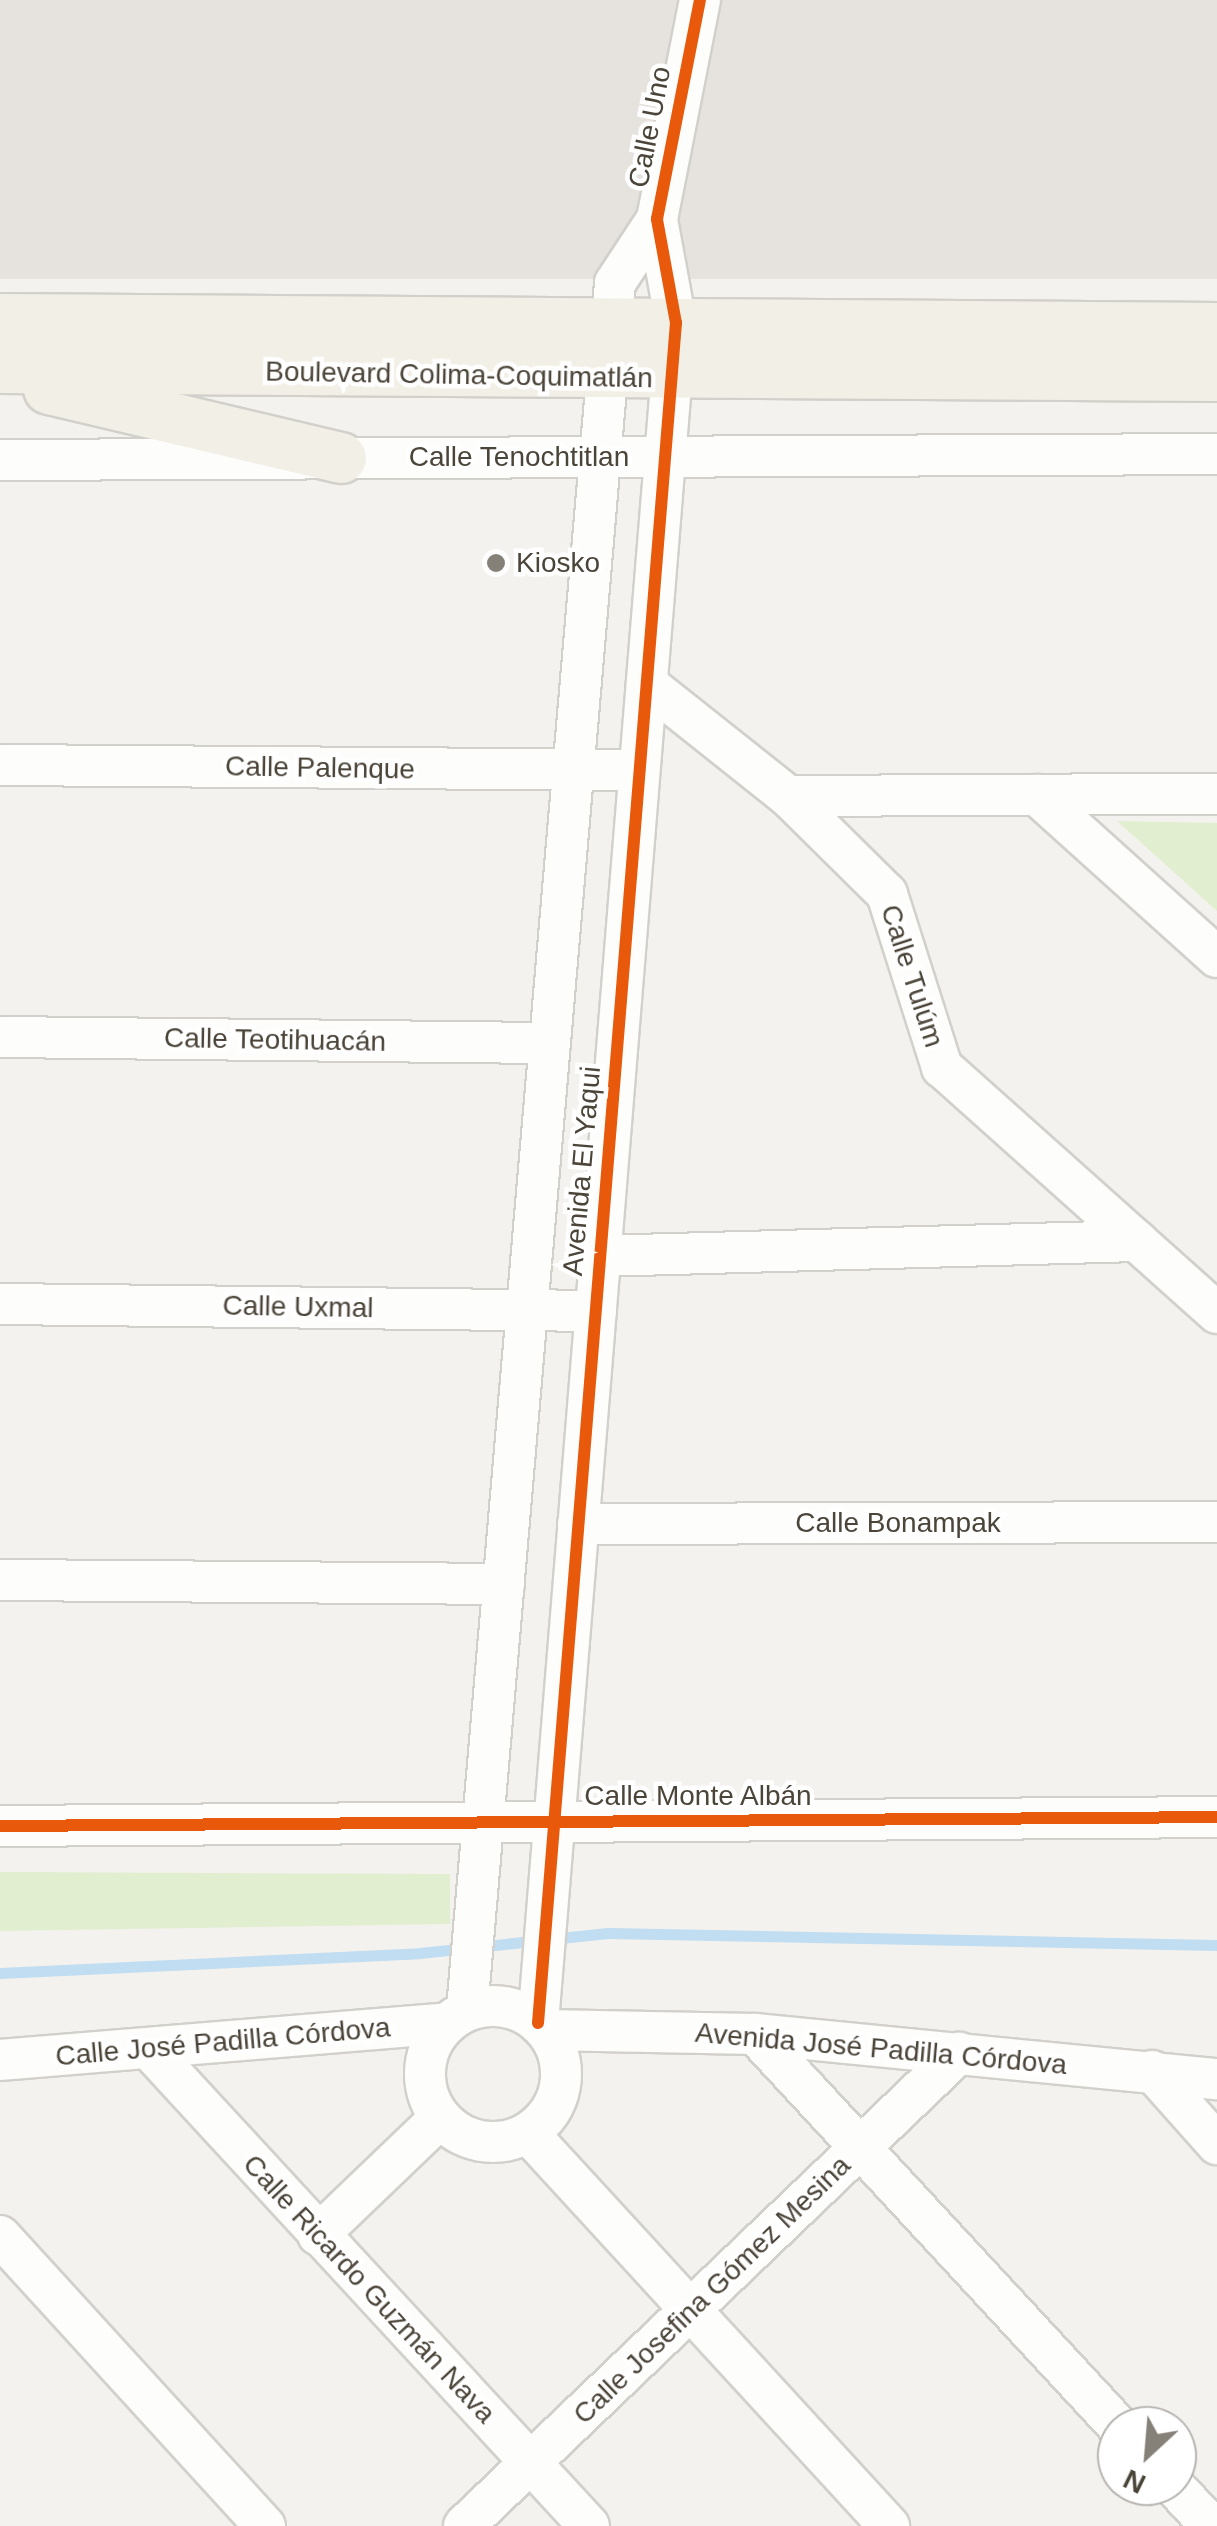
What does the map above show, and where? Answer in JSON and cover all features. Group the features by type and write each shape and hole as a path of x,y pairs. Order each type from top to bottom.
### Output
{"main road":[{"name":"Boulevard Colima-Coquimatlán","path":"0,319 1217,328"},
{"name":"Boulevard Colima-Coquimatlán","path":"0,368 671,379 1217,376"},
{"path":"0,377 340,458"}],"street":[{"name":"Calle Uno","path":"676,322 657,219 700,0"},
{"name":"Calle Uno","path":"612,323 615,284 657,219"},
{"name":"Avenida El Yaqui","path":"541,2027 542,1967 676,322"},
{"name":"Avenida El Yaqui","path":"462,2003 475,1922 612,323"},
{"name":"Calle Tenochtitlan","path":"0,460 1217,454"},
{"name":"Calle Tulúm","path":"647,684 788,796 888,894 942,1066 1217,1313"},
{"name":"Calle Palenque","path":"0,764 639,770"},
{"path":"788,796 1217,794"},
{"path":"1036,795 1217,956"},
{"name":"Calle Teotihuacán","path":"0,1037 550,1043"},
{"path":"600,1256 1137,1241"},
{"name":"Calle Uxmal","path":"0,1304 596,1311"},
{"name":"Calle Bonampak","path":"578,1524 1217,1522"},
{"path":"0,1580 504,1584"},
{"name":"Calle Monte Albán","path":"0,1826 1217,1816"},
{"path":"462,2003 504,2007 541,2027 561,2074 552,2107 528,2133 491,2143 440,2118 425,2069 462,2003"},
{"name":"Calle José Padilla Córdova","path":"0,2060 152,2050 462,2003"},
{"name":"Avenida José Padilla Córdova","path":"541,2027 755,2034 1217,2079"},
{"path":"755,2034 1099,2406"},
{"name":"Calle Ricardo Guzmán Nava","path":"152,2050 589,2526"},
{"name":"Calle Josefina Gómez Mesina","path":"464,2526 959,2053"},
{"path":"1152,2072 1217,2144"},
{"path":"318,2235 440,2118"},
{"path":"528,2133 687,2313 889,2526"},
{"path":"0,2236 266,2526"},
{"path":"1192,2506 1211,2526"}],"shaded area":[{"path":"0,0 1217,0 1217,279 0,279"}],"green space":[{"path":"1117,821 1217,823 1217,911"},
{"path":"0,1872 450,1874 450,1924 0,1931"}],"waterway":[{"path":"0,1973 420,1953 608,1933 1217,1945"}],"cycle path":[{"path":"538,2023 676,323 657,219 700,0"},
{"path":"0,1826 1217,1817"}],"place":[{"name":"Kiosko","path":"496,563"}]}
